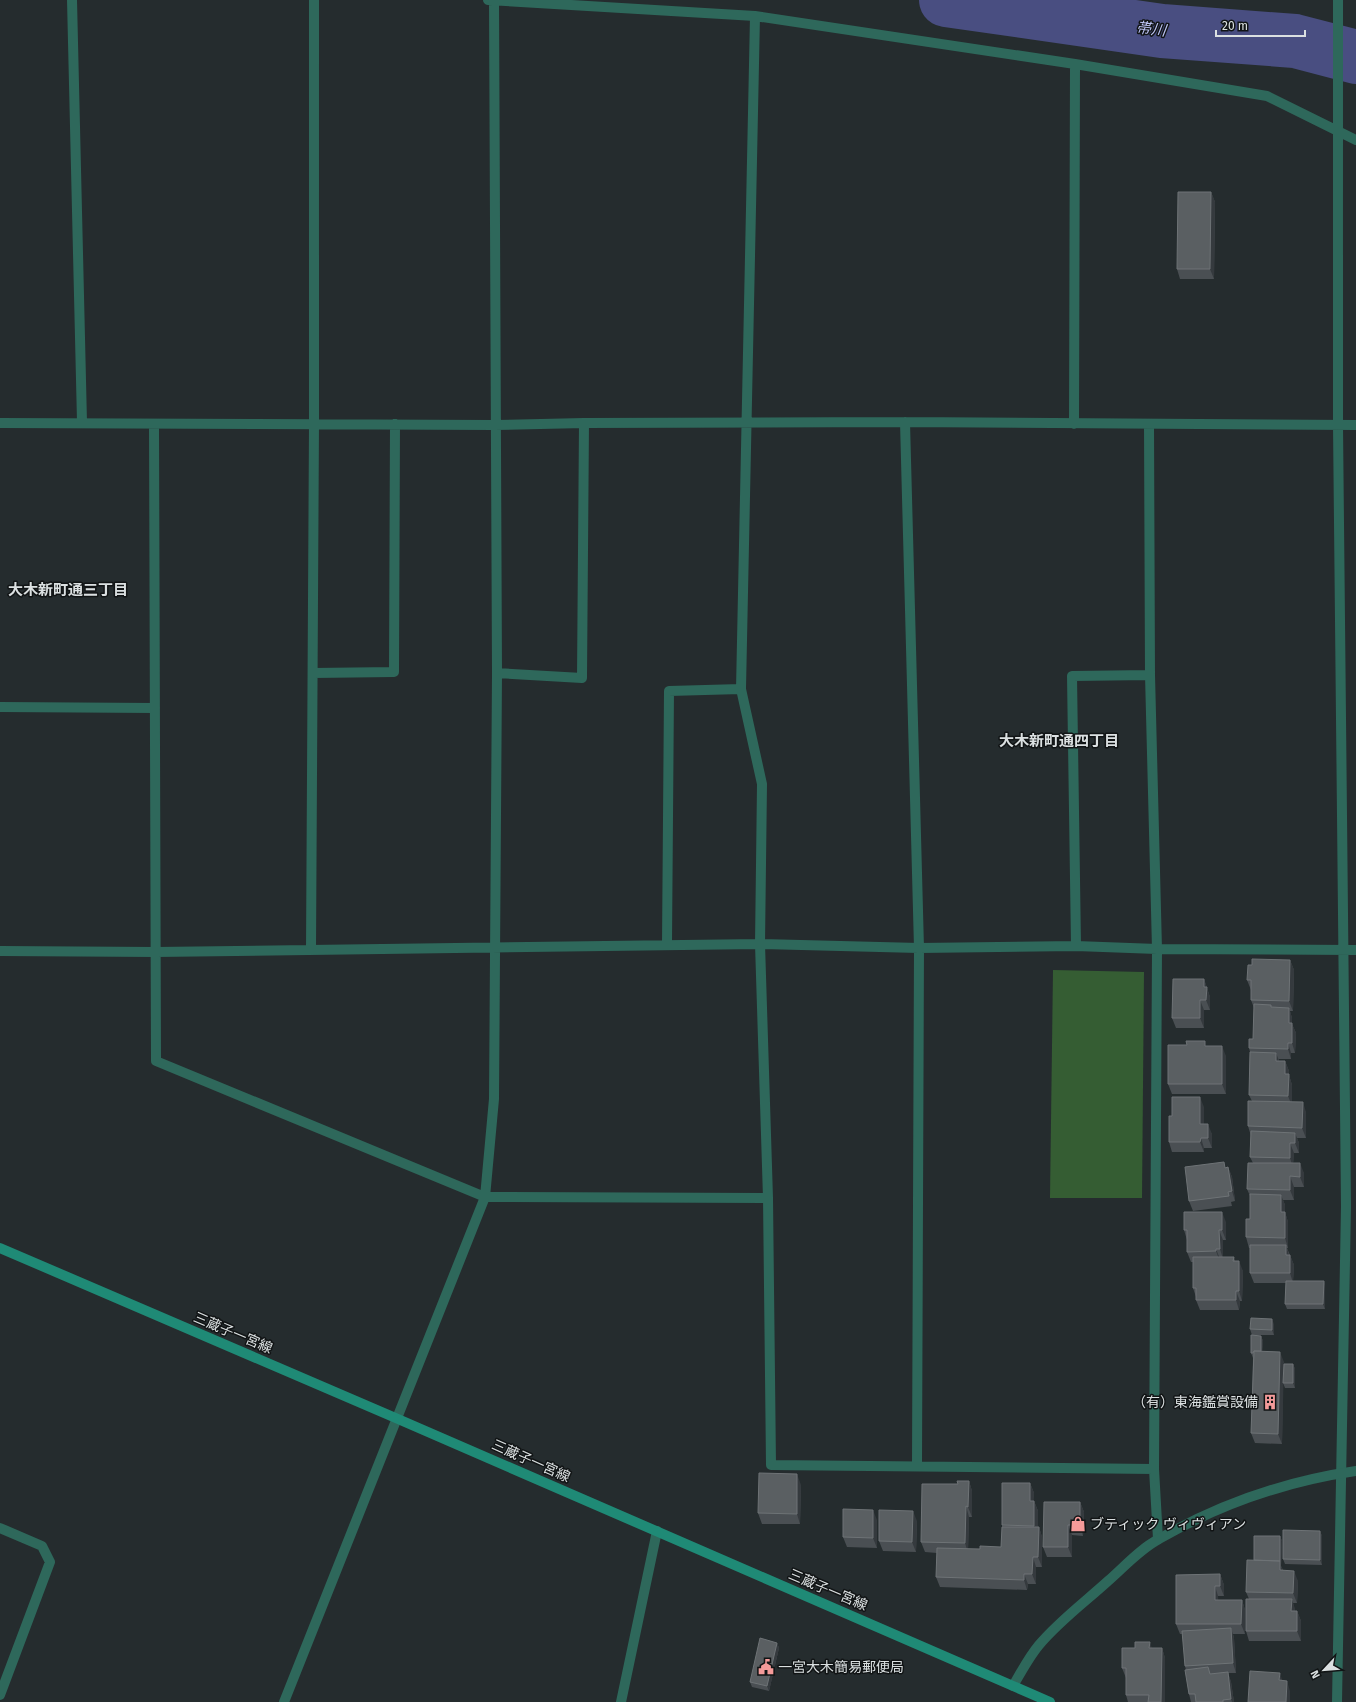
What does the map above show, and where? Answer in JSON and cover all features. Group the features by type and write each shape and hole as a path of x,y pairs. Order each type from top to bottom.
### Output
{"main road":[{"name":"三蔵子一宮線","path":"0,1248 1050,1702"}],"street":[{"path":"72,0 82,422"},
{"path":"311,950 314,424 314,0"},
{"path":"488,0 755,16 1076,64 1267,96 1337,132 1356,140"},
{"path":"284,1702 398,1419 485,1196 494,1099 496,673 494,0"},
{"path":"1337,1702 1342,1473 1351,1206 1343,950 1338,425 1338,0"},
{"path":"755,16 748,423 741,689 762,784 760,944 768,1198 771,1465 1154,1469"},
{"path":"1074,424 1076,64"},
{"path":"0,423 82,422 154,424 495,425 584,423 905,422 1356,425"},
{"path":"905,422 919,948 917,1466"},
{"path":"496,673 582,678 584,423"},
{"path":"154,424 156,1061 485,1196 768,1198"},
{"path":"313,673 394,672 395,424"},
{"path":"1149,424 1150,675 1157,950 1154,1469 1158,1539"},
{"path":"1076,946 1072,676 1150,675"},
{"path":"667,944 669,691 741,689"},
{"path":"0,707 155,708"},
{"path":"0,951 156,952 667,944 760,944 919,948 1076,946 1157,950 1356,950"},
{"path":"1012,1686 1038,1645 1140,1552 1158,1539 1204,1516 1254,1496 1305,1480 1356,1471"},
{"path":"0,1528 42,1546 50,1562 0,1695"},
{"path":"621,1702 657,1531"}],"green space":[{"path":"1053,970 1144,972 1142,1198 1050,1198"}],"building":[{"path":"1178,192 1211,192 1210,269 1177,269"},
{"path":"1252,959 1290,960 1289,1001 1251,1000 1251,980 1247,980 1248,965 1252,965"},
{"path":"1173,979 1204,979 1204,987 1207,987 1206,1000 1200,1000 1200,1018 1172,1018"},
{"path":"1254,1004 1289,1008 1289,1023 1292,1023 1292,1043 1288,1043 1288,1049 1249,1048 1249,1039 1253,1039"},
{"path":"1186,1041 1205,1041 1205,1046 1222,1046 1222,1084 1168,1084 1168,1045 1187,1045"},
{"path":"1250,1052 1276,1053 1276,1061 1285,1061 1285,1074 1289,1074 1288,1096 1249,1095"},
{"path":"1172,1097 1200,1097 1200,1124 1208,1124 1208,1138 1201,1138 1200,1142 1169,1142 1169,1116 1172,1116"},
{"path":"1248,1101 1303,1102 1302,1128 1248,1126"},
{"path":"1251,1131 1295,1133 1295,1143 1290,1143 1290,1158 1250,1157"},
{"path":"1224,1162 1225,1168 1228,1167 1232,1191 1228,1192 1229,1196 1189,1201 1185,1167"},
{"path":"1248,1163 1300,1163 1300,1177 1290,1176 1290,1190 1247,1189"},
{"path":"1250,1194 1281,1195 1281,1212 1285,1212 1285,1238 1246,1237 1246,1219 1250,1219"},
{"path":"1184,1212 1222,1212 1222,1230 1219,1230 1220,1249 1216,1249 1216,1251 1187,1252 1187,1230 1184,1230"},
{"path":"1250,1245 1286,1245 1286,1255 1290,1255 1290,1273 1250,1273"},
{"path":"1193,1257 1234,1257 1233,1261 1239,1261 1239,1291 1236,1291 1236,1300 1196,1300 1196,1288 1193,1288"},
{"path":"1286,1281 1324,1281 1323,1304 1285,1304"},
{"path":"1251,1318 1272,1319 1272,1330 1250,1329"},
{"path":"1251,1335 1261,1336 1261,1351 1254,1351 1251,1353"},
{"name":"（有）東海鑑賞設備","path":"1254,1351 1280,1352 1278,1434 1251,1433"},
{"path":"1284,1364 1293,1364 1293,1383 1283,1383"},
{"path":"759,1473 797,1474 797,1514 758,1513"},
{"path":"957,1481 969,1481 968,1507 966,1506 965,1543 921,1542 922,1484 958,1484"},
{"path":"1002,1483 1030,1483 1030,1501 1034,1501 1034,1526 1002,1525"},
{"path":"1044,1502 1080,1502 1080,1525 1068,1525 1068,1547 1043,1547"},
{"path":"843,1509 873,1510 873,1538 843,1537"},
{"path":"879,1510 913,1511 912,1542 879,1541"},
{"path":"1002,1527 1039,1527 1038,1557 1033,1557 1032,1574 1024,1574 1024,1580 936,1577 937,1548 980,1549 980,1546 1001,1547"},
{"path":"1283,1530 1320,1531 1320,1560 1283,1559"},
{"path":"1254,1536 1280,1536 1280,1561 1254,1560"},
{"path":"1247,1560 1280,1561 1280,1570 1294,1571 1293,1593 1246,1592"},
{"path":"1220,1574 1220,1586 1215,1586 1215,1600 1242,1600 1241,1624 1176,1624 1176,1575"},
{"path":"1246,1599 1292,1599 1291,1611 1297,1611 1297,1631 1246,1631"},
{"path":"1231,1628 1233,1663 1185,1666 1182,1631"},
{"path":"760,1638 777,1643 767,1686 750,1682"},
{"path":"1135,1642 1150,1642 1149,1648 1162,1648 1161,1702 1148,1702 1149,1695 1126,1695 1126,1668 1122,1668 1122,1648 1135,1648"},
{"path":"1208,1667 1210,1674 1228,1672 1231,1699 1223,1700 1223,1702 1196,1702 1195,1694 1189,1694 1185,1670"},
{"path":"1250,1671 1280,1673 1279,1680 1287,1681 1286,1702 1248,1702"}],"waterway":[{"name":"帯川","path":"946,0 1162,31 1295,41 1356,57"}],"place":[{"name":"（有）東海鑑賞設備","path":"1270,1402"},
{"name":"ブティック ヴィヴィアン","path":"1078,1524"},
{"name":"一宮大木簡易郵便局","path":"766,1667"}],"district":[{"name":"大木新町通三丁目","path":"68,590"},
{"name":"大木新町通四丁目","path":"1059,741"}]}
